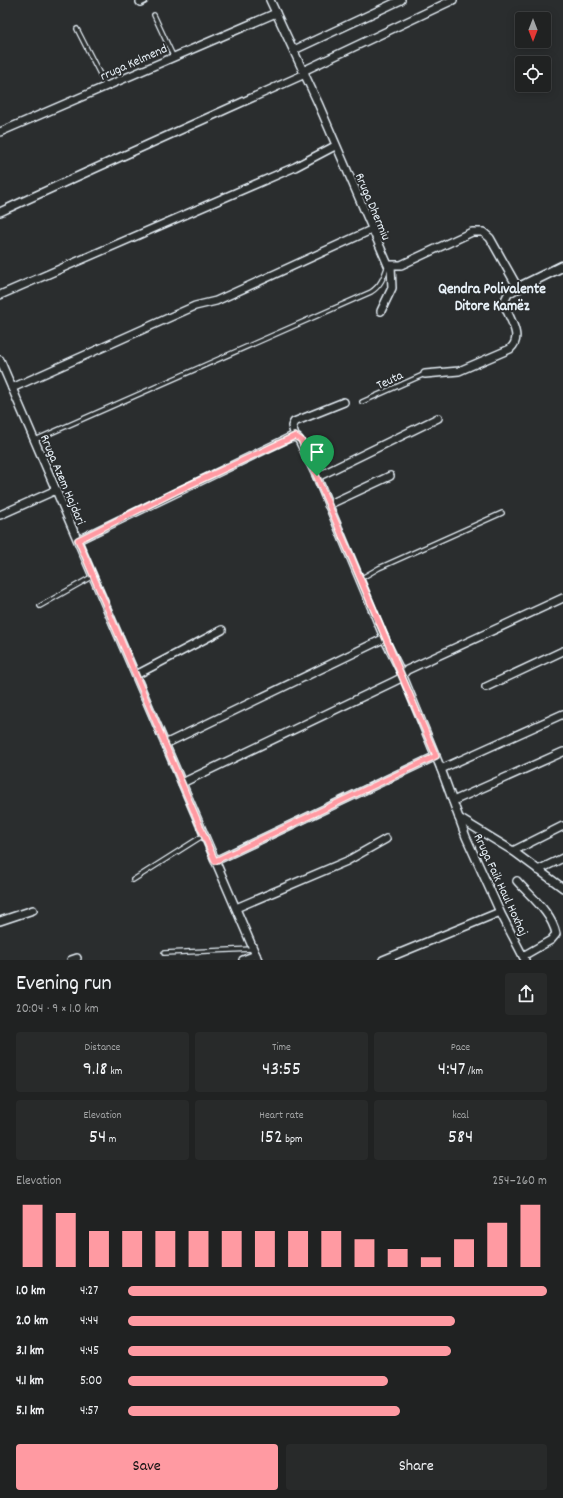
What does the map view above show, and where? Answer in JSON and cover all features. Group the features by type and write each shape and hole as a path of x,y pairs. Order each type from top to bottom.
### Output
{"street":[{"name":"Rruga Dhermiu","path":"270,0 304,72 371,230 389,265"},
{"path":"294,50 401,0"},
{"path":"0,212 51,187 127,155 453,0"},
{"name":"rruga Kelmend","path":"0,132 173,56 276,13"},
{"path":"0,295 295,167 335,146"},
{"path":"12,388 195,306 216,300 371,230"},
{"path":"381,311 392,288 389,265 401,265 472,232 483,232 490,238 518,288"},
{"path":"425,374 459,371 510,349 514,345 516,335 504,302 508,294 563,266"},
{"name":"Rruga Azem Hajdari","path":"0,360 256,955"},
{"path":"78,540 186,486 298,438 292,426 294,422 344,402"},
{"path":"317,476 438,418"},
{"name":"Rruga Faik Haul Hoxhaj","path":"298,438 317,476 385,638 402,674 436,756 459,818 500,912 524,958"},
{"path":"328,505 390,476"},
{"path":"0,515 56,490"},
{"path":"182,782 393,682 399,679 407,670 563,598"},
{"path":"136,675 222,630"},
{"path":"165,744 385,638"},
{"path":"486,688 563,651"},
{"path":"441,769 563,714"},
{"path":"453,801 563,752"},
{"path":"215,861 436,756"},
{"path":"459,818 512,851 563,888"},
{"path":"512,851 563,826"},
{"path":"236,908 347,860 386,838"},
{"path":"538,870 563,858"},
{"path":"517,881 546,914 553,924 556,934 551,940 524,958"},
{"path":"0,921 33,910"},
{"path":"383,960 500,912"},
{"path":"243,960 256,955"}],"lane":[{"path":"154,15 173,56"},
{"path":"77,29 106,86"},
{"path":"35,440 370,292 377,288 389,265"},
{"name":"Teuta","path":"362,402 425,374"},
{"path":"360,579 379,568 502,513"},
{"path":"40,606 93,576"},
{"path":"132,880 204,835"},
{"path":"164,953 256,955"}],"district":[{"name":"Qendra Polivalente Ditore Kamëz","path":"492,296"}],"route":[{"path":"295,436 301,440 317,476 348,554 374,611 393,658 402,674 436,756 215,861 78,540 291,437 295,436"}]}
